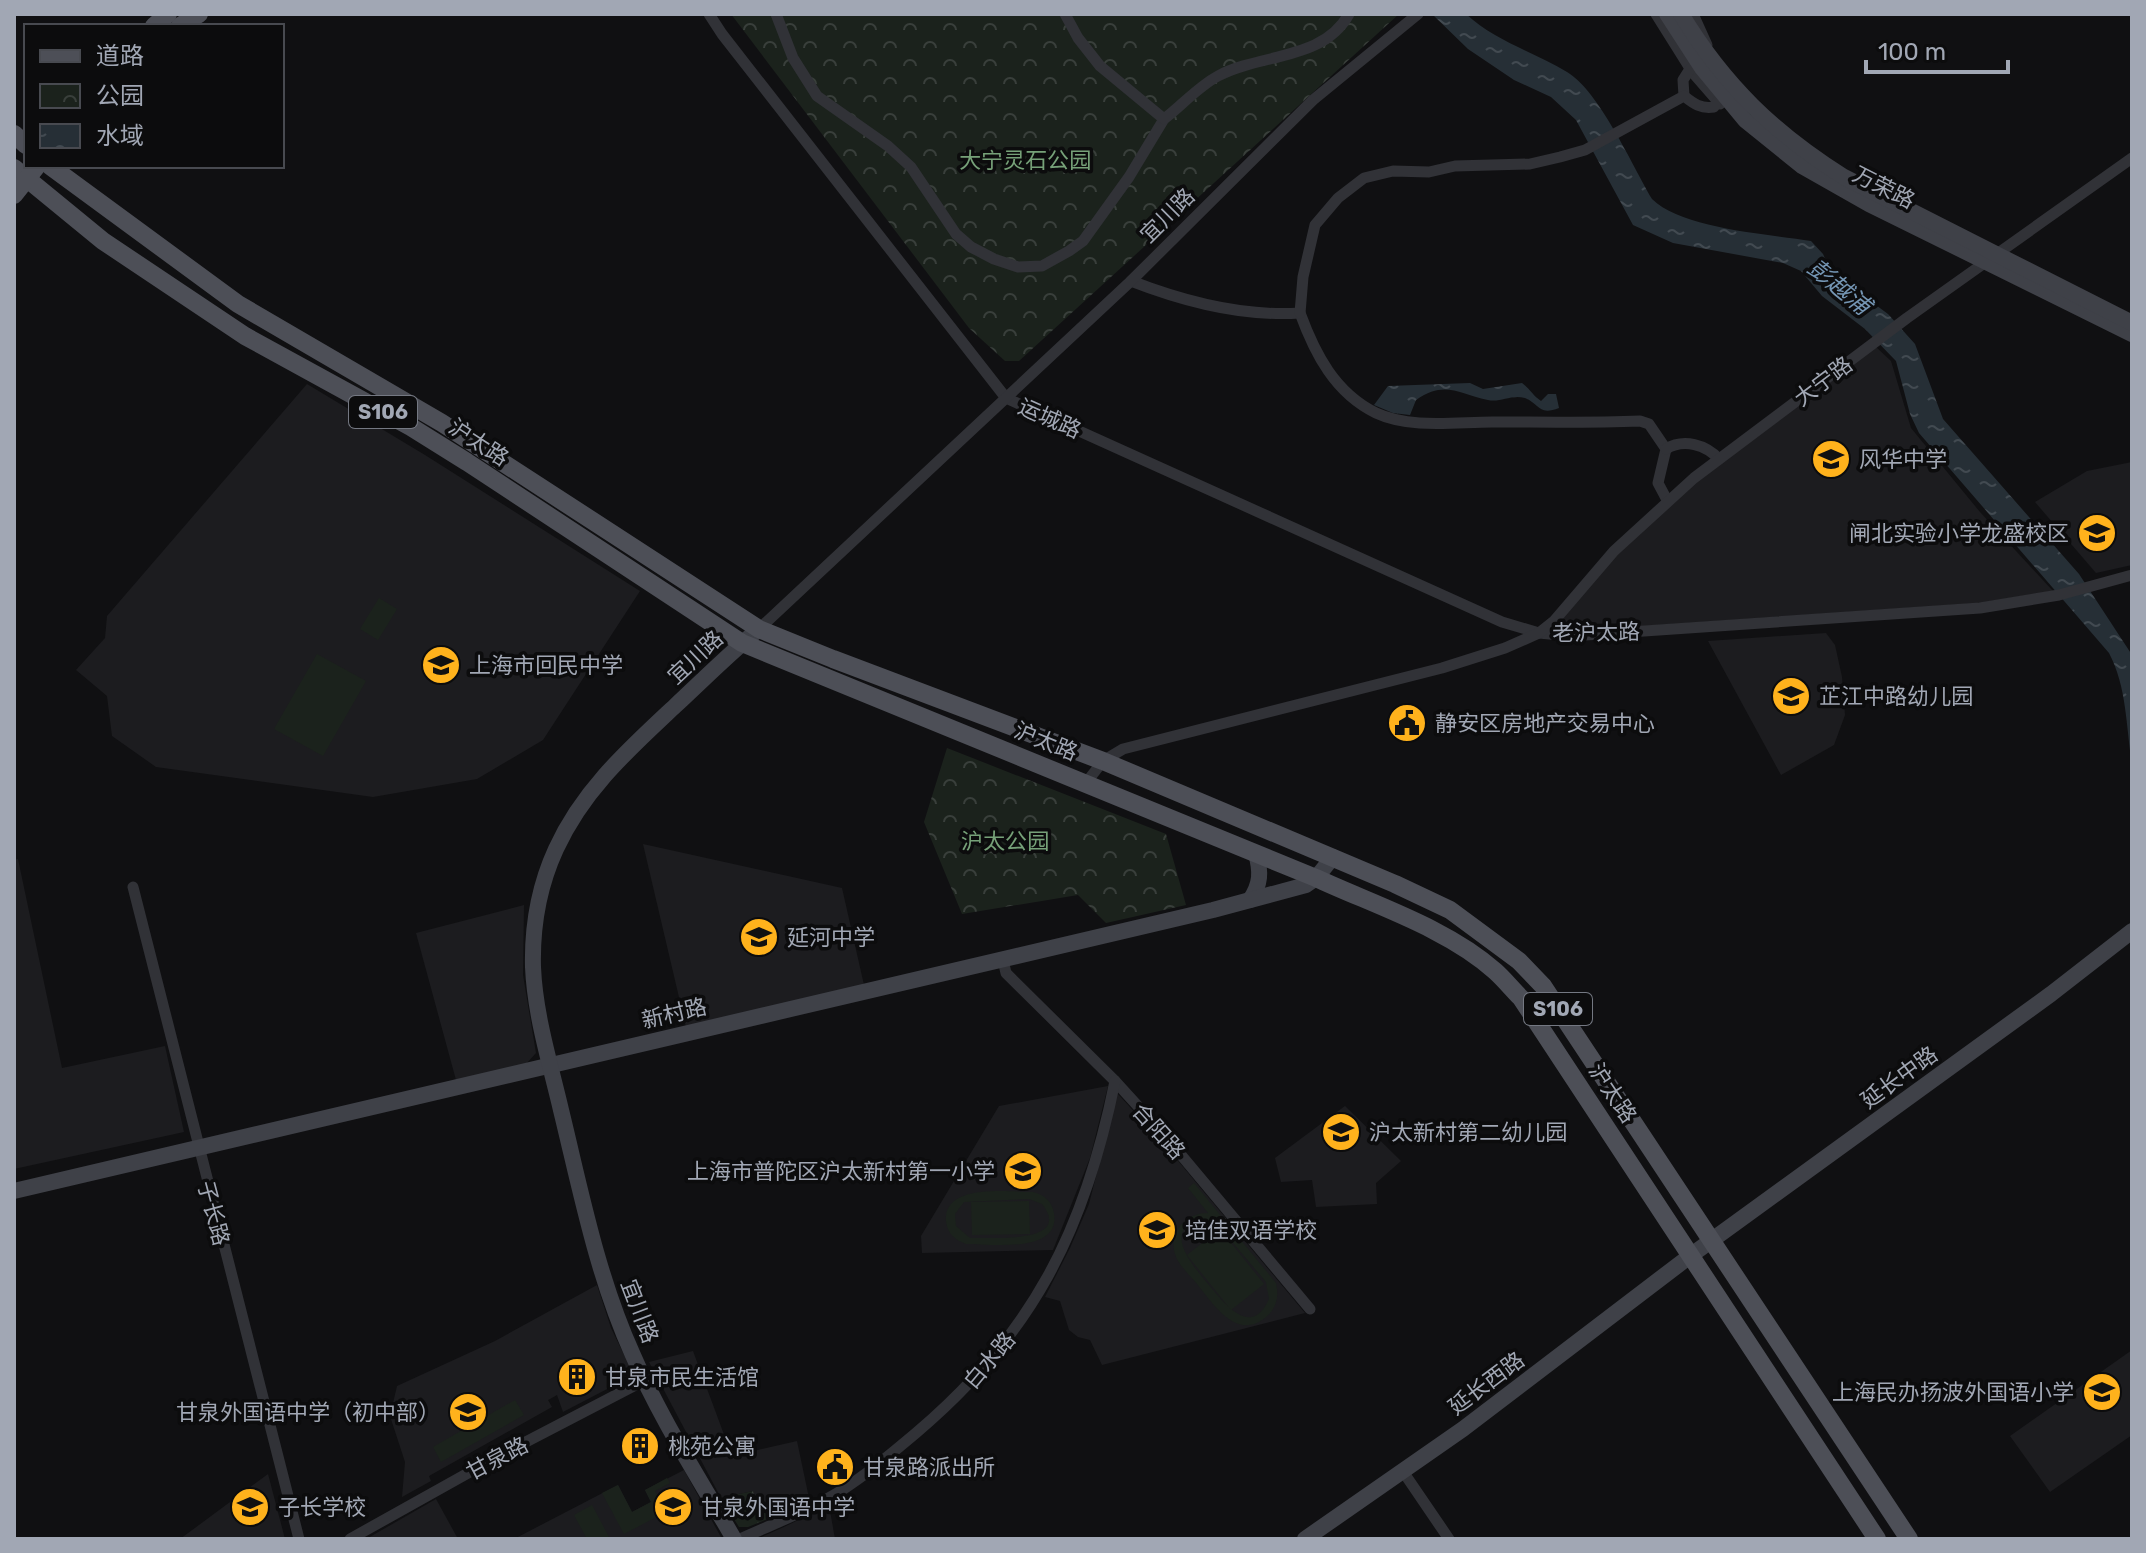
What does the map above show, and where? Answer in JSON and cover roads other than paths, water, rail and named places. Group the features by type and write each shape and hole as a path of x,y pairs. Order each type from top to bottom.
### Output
{"main road":[{"name":"万荣路","path":"1667,14 1702,68 1745,120 1802,166 1838,188 2132,323"},
{"name":"万荣路","path":"1681,14 1712,61 1754,110 1809,155 2132,334"},
{"name":"沪太路","path":"53,168 238,304 442,423 759,629 1103,761 1333,857 1450,910 1519,961 1543,986 1909,1539"},
{"path":"14,195 23,170"},
{"name":"沪太路","path":"23,170 103,241 245,336 434,441 742,643 1316,878 1409,919 1493,969 1529,1010 1877,1539"},
{"name":"宜川路","path":"737,1539 645,1380 615,1311 593,1245 551,1065 534,986 533,953 539,898 555,851 582,802 606,772 759,629"},
{"path":"1250,900 1257,889 1261,871 1256,853"},
{"name":"新村路","path":"14,1191 1250,900 1301,887 1316,878 1333,857"},
{"name":"延长中路","path":"1690,1256 2051,994 2132,931"},
{"name":"延长西路","path":"1305,1539 1463,1429 1690,1256"}],"street":[{"name":"运城路","path":"709,14 1006,398 1502,622 1539,633"},
{"path":"776,14 793,58 817,96 888,146 911,167 956,234 971,247 1018,267 1042,266 1083,241 1123,186 1164,119 1217,76 1321,43 1341,29 1349,14"},
{"path":"1065,14 1078,38 1100,66 1164,119"},
{"name":"宜川路","path":"759,629 1131,281 1313,100 1418,14"},
{"path":"1656,14 1690,69 1717,102 1745,120"},
{"path":"1693,14 1702,29 1712,61"},
{"path":"1690,69 1683,80 1684,96 1705,108 1714,107 1717,102"},
{"path":"1666,449 1649,424 1640,421 1425,422 1378,414 1337,384 1314,350 1300,313 1303,277 1315,225 1338,198 1364,178 1393,171 1429,172 1455,166 1530,164 1585,150 1684,96"},
{"name":"大宁路","path":"1539,633 1554,621 1614,551 1667,500 1907,318 2132,158"},
{"path":"1131,281 1174,298 1206,305 1281,315 1300,313"},
{"path":"1667,500 1658,483 1666,449 1675,444 1703,447 1719,459"},
{"name":"老沪太路","path":"1086,783 1103,761 1123,749 1482,657 1539,633 1571,636 1980,608 2059,595 2132,575"},
{"name":"子长路","path":"133,887 299,1539"},
{"name":"合阳路","path":"1003,960 1006,973 1115,1081 1204,1181 1310,1309"},
{"name":"白水路","path":"737,1539 820,1503 864,1475 939,1414 998,1353 1035,1299 1066,1242 1096,1160 1115,1081"},
{"name":"甘泉路","path":"350,1539 495,1458 645,1380"},
{"path":"1402,1470 1449,1539"}],"water":[{"name":"彭越浦","path":"1432,14 1466,14 1489,32 1567,72 1579,82 1603,112 1652,199 1666,209 1704,224 1811,241 1823,254 1831,272 1888,314 1915,344 1943,419 2079,574 2132,655 2132,764 2123,693 2109,653 1919,433 1910,414 1896,361 1865,329 1822,296 1801,271 1783,263 1673,243 1633,225 1576,120 1551,97 1514,80 1468,49"},
{"path":"1470,383 1483,389 1522,383 1541,401 1548,394 1556,394 1559,408 1547,411 1525,398 1492,401 1452,390 1426,394 1416,400 1410,415 1393,413 1374,405 1388,386"}],"place":[{"name":"风华中学","path":"1831,459"},
{"name":"闸北实验小学龙盛校区","path":"2097,533"},
{"name":"上海市回民中学","path":"441,665"},
{"name":"芷江中路幼儿园","path":"1791,696"},
{"name":"静安区房地产交易中心","path":"1407,723"},
{"name":"延河中学","path":"759,937"},
{"name":"沪太新村第二幼儿园","path":"1341,1132"},
{"name":"上海市普陀区沪太新村第一小学","path":"1023,1171"},
{"name":"培佳双语学校","path":"1157,1230"},
{"name":"甘泉市民生活馆","path":"577,1377"},
{"name":"上海民办扬波外国语小学","path":"2102,1392"},
{"name":"甘泉外国语中学（初中部）","path":"468,1412"},
{"name":"桃苑公寓","path":"640,1446"},
{"name":"甘泉路派出所","path":"835,1467"},
{"name":"子长学校","path":"250,1507"},
{"name":"甘泉外国语中学","path":"673,1507"}],"park label":[{"name":"大宁灵石公园","path":"1025,160"},
{"name":"沪太公园","path":"1005,841"}]}
